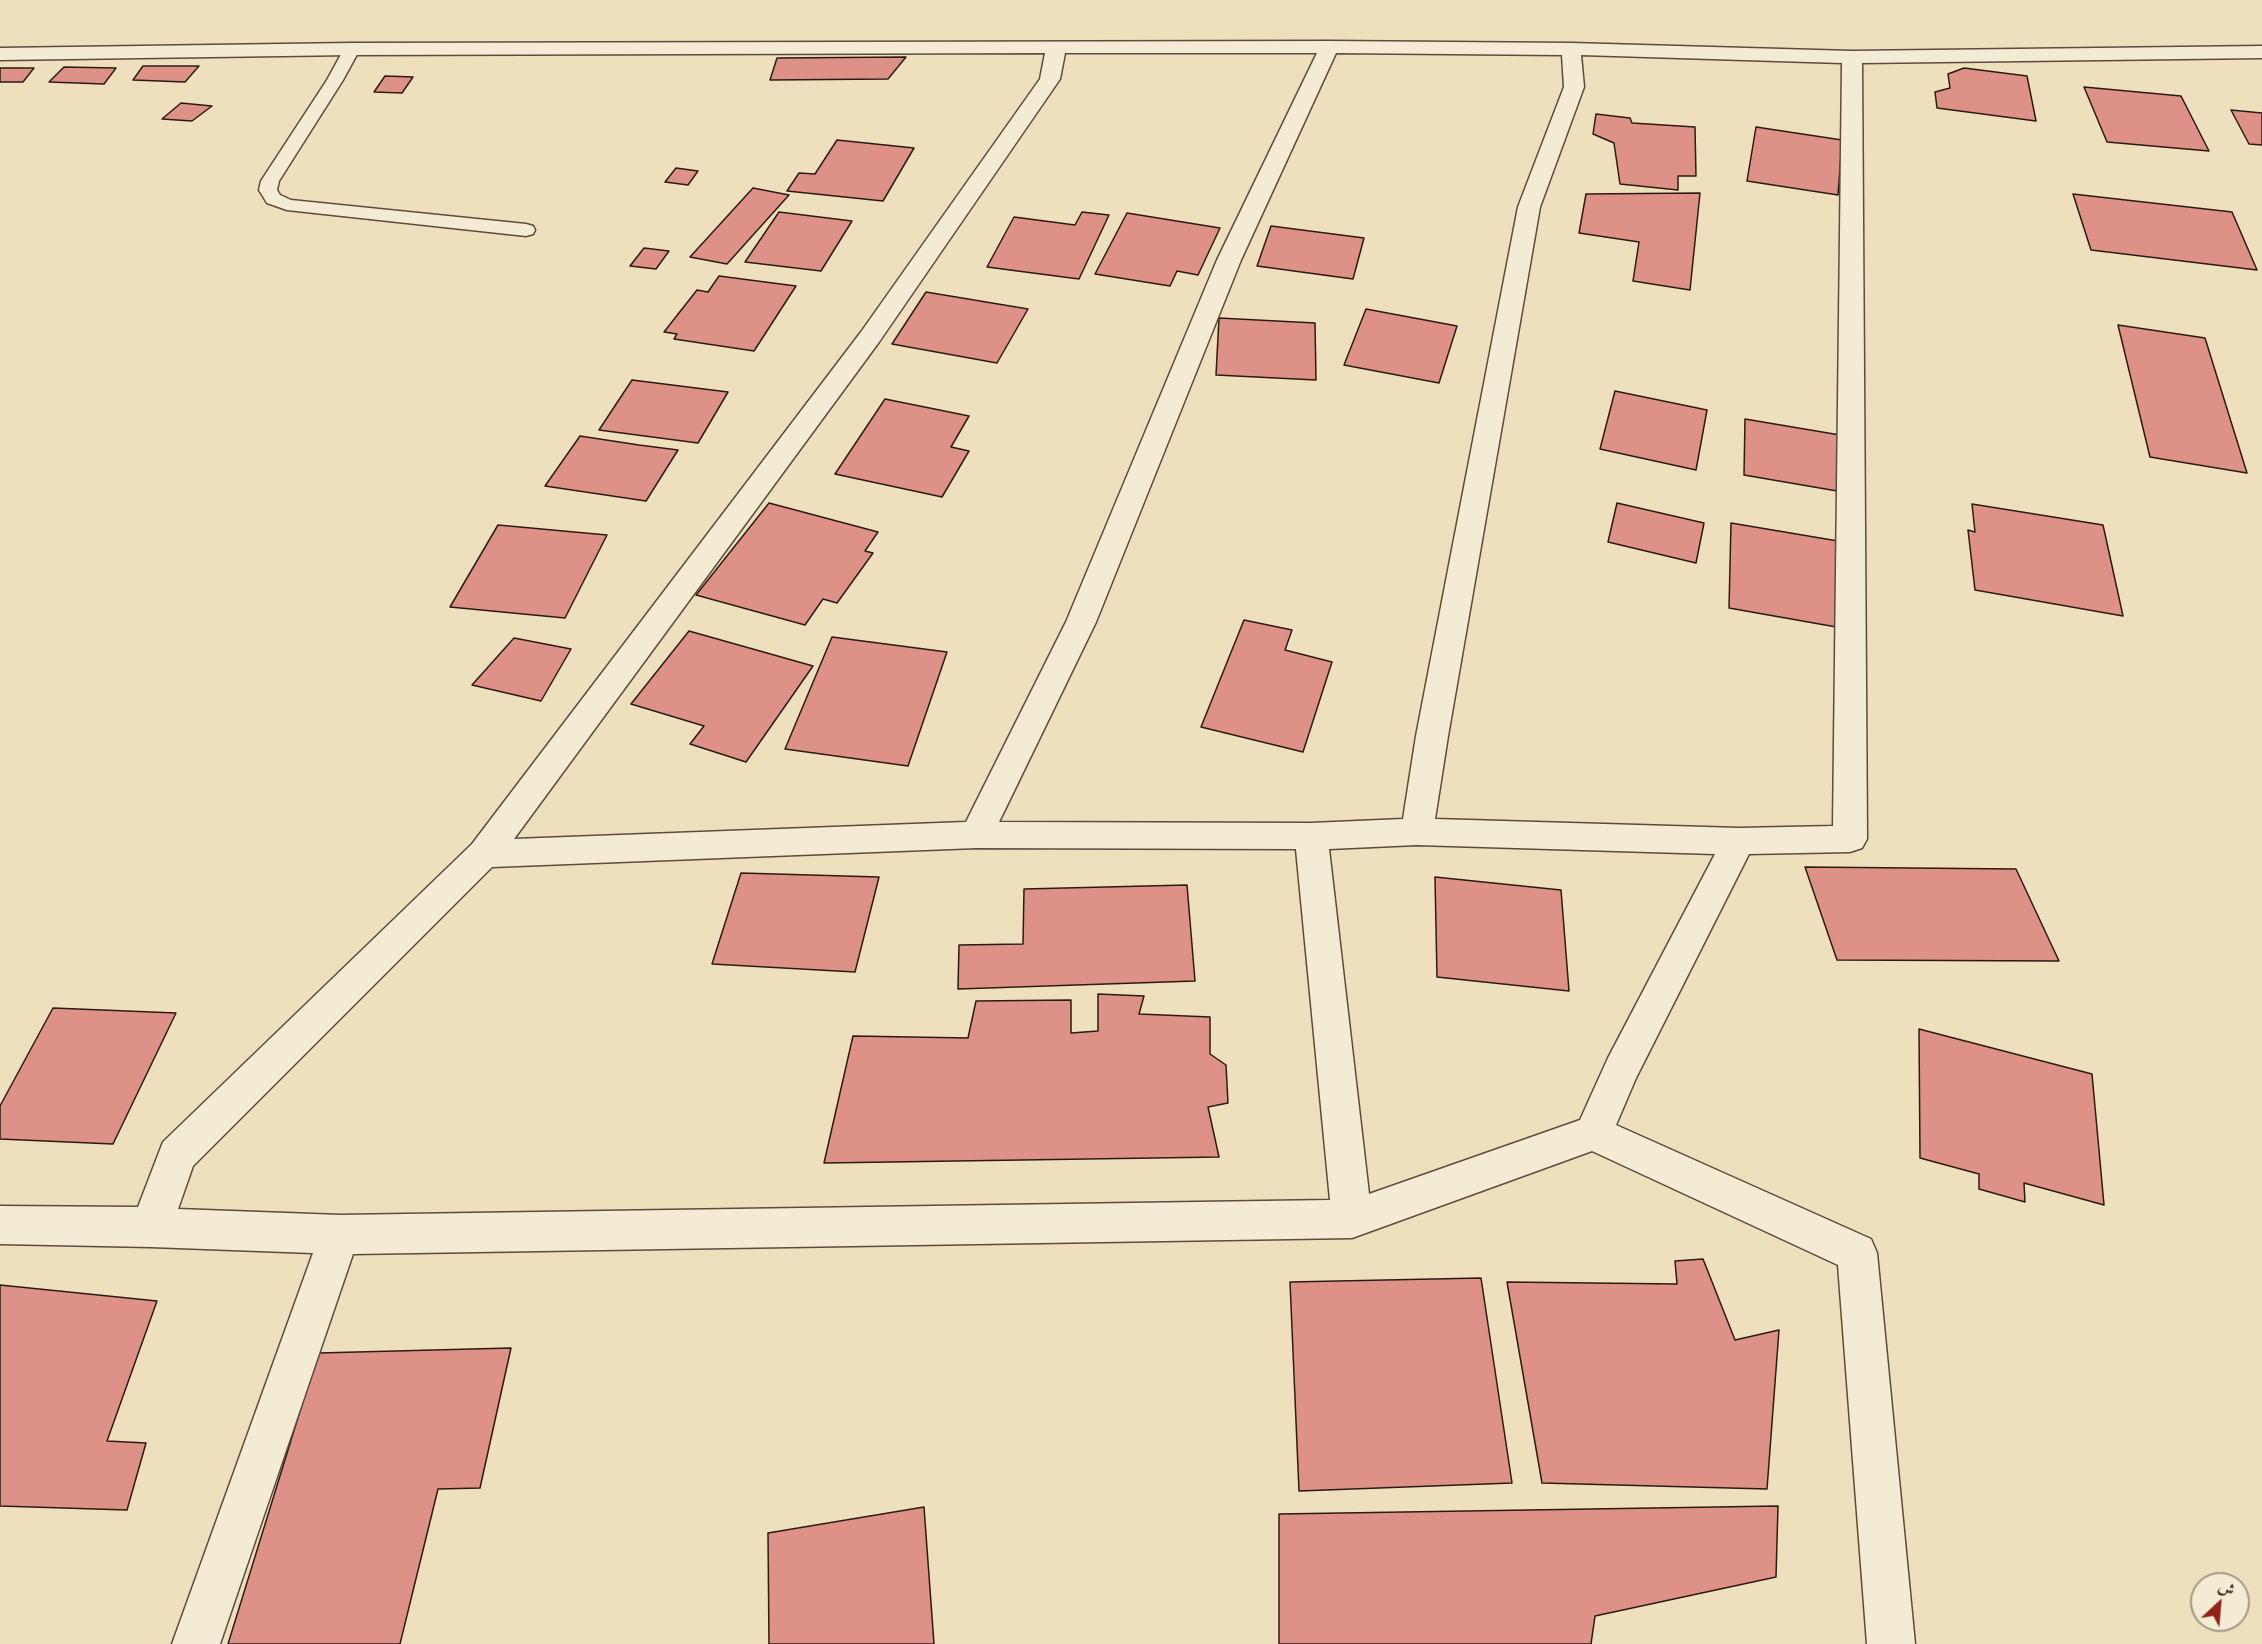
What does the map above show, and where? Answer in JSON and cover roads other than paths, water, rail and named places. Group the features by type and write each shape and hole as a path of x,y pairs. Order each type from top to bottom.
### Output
{"street":[{"path":"976,835 1081,622 1230,260 1329,47"},
{"path":"0,54 352,49 1329,47 1571,49 1852,57 2262,52"},
{"path":"151,1227 177,1155 484,854 870,338 1050,79 1056,49"},
{"path":"1418,832 1434,724 1529,207 1574,87 1571,49"},
{"path":"484,854 976,835 1311,836 1418,832 1739,841 1850,839 1852,57"},
{"path":"1311,836 1352,1219"},
{"path":"1593,1133 1621,1070 1739,841"},
{"path":"0,1225 151,1227 340,1235 1352,1219 1593,1133 1857,1253 1891,1644"},
{"path":"196,1644 340,1235"}],"lane":[{"path":"352,49 335,80 270,181 268,190 273,199 287,205 526,230"}]}
